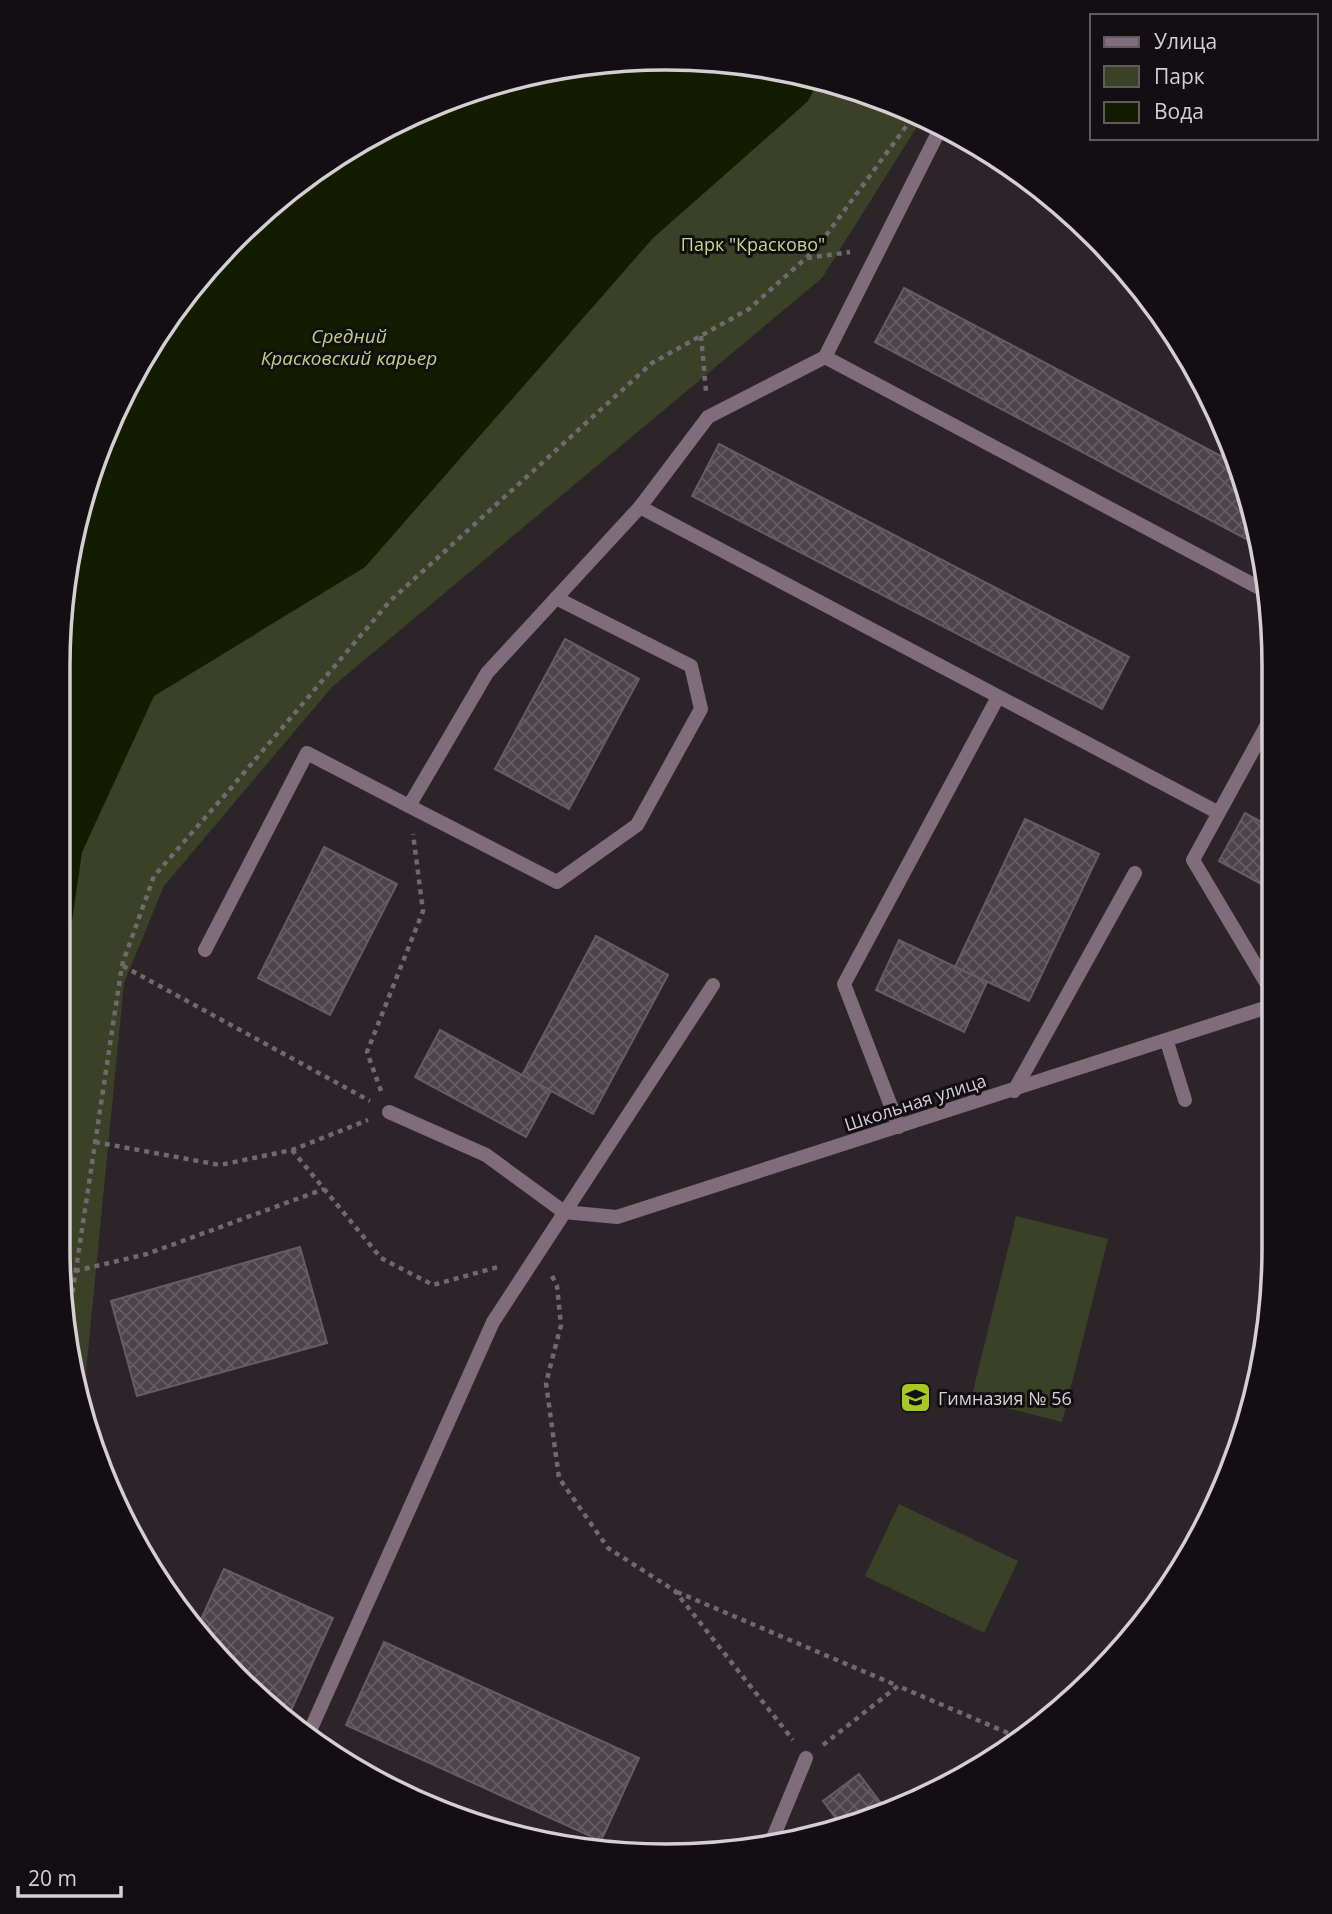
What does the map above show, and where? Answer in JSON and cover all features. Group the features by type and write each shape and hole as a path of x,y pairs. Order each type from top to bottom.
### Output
{"street":[{"path":"409,806 487,673 640,507 708,417 825,357 937,135"},
{"path":"825,357 1257,587"},
{"path":"640,507 1217,812"},
{"path":"205,950 307,753 557,881 637,825 701,709 691,666 556,598"},
{"path":"899,1127 844,984 998,697"},
{"path":"1262,733 1193,860 1262,976"},
{"path":"1014,1091 1135,873"},
{"path":"312,1727 493,1322 713,985"},
{"name":"Школьная улица","path":"564,1212 617,1217 1167,1042 1262,1009"},
{"path":"1167,1042 1185,1100"},
{"path":"389,1112 486,1155 564,1212"},
{"path":"774,1834 806,1758"}],"path":[{"path":"72,1295 122,965 154,876 390,601 652,363 749,309 817,249 910,122"},
{"path":"806,258 880,248"},
{"path":"701,336 708,417"},
{"path":"389,1112 367,1052 423,911 409,806"},
{"path":"122,965 389,1112"},
{"path":"95,1142 220,1165 292,1150 389,1112"},
{"path":"292,1150 381,1258 433,1285 511,1264 538,1251 557,1286 561,1325 547,1383 559,1478 608,1548 675,1591 1011,1734"},
{"path":"75,1271 147,1254 324,1189"},
{"path":"675,1591 780,1720 806,1758 898,1686"}],"green space":[{"name":"Парк \"Красково\"","path":"814,89 918,126 822,278 332,687 164,886 124,983 85,1381 71,1287 70,934 82,852 154,696 365,567 653,238 808,101"},
{"path":"1016,1216 1108,1239 1062,1422 971,1399"},
{"path":"899,1504 1018,1561 984,1633 865,1576"}],"water":[{"name":"Средний Красковский карьер","path":"666,70 744,75 814,89 808,101 653,238 365,567 154,696 82,852 70,934 71,627 81,550 102,474 131,402 170,335 218,273 273,218 335,170 402,131 438,115 512,90 588,75"}],"building":[{"path":"904,288 1224,458 1249,540 875,342"},
{"path":"719,444 1129,657 1102,709 692,496"},
{"path":"565,639 639,679 569,809 495,769"},
{"path":"1245,813 1262,822 1262,884 1219,861"},
{"path":"1025,819 1099,854 1029,1001 955,967"},
{"path":"324,847 397,884 330,1015 258,978"},
{"path":"596,936 668,975 593,1114 522,1075"},
{"path":"899,940 987,982 964,1032 876,990"},
{"path":"440,1030 551,1091 526,1137 415,1077"},
{"path":"300,1247 327,1343 137,1396 111,1301"},
{"path":"1220,1468 1201,1512 1194,1525"},
{"path":"224,1569 333,1618 291,1711 245,1669 201,1620"},
{"path":"384,1642 639,1758 599,1840 346,1725"},
{"path":"859,1774 881,1804 836,1819 823,1801"}],"place":[{"name":"Гимназия № 56","path":"915,1398"}]}
